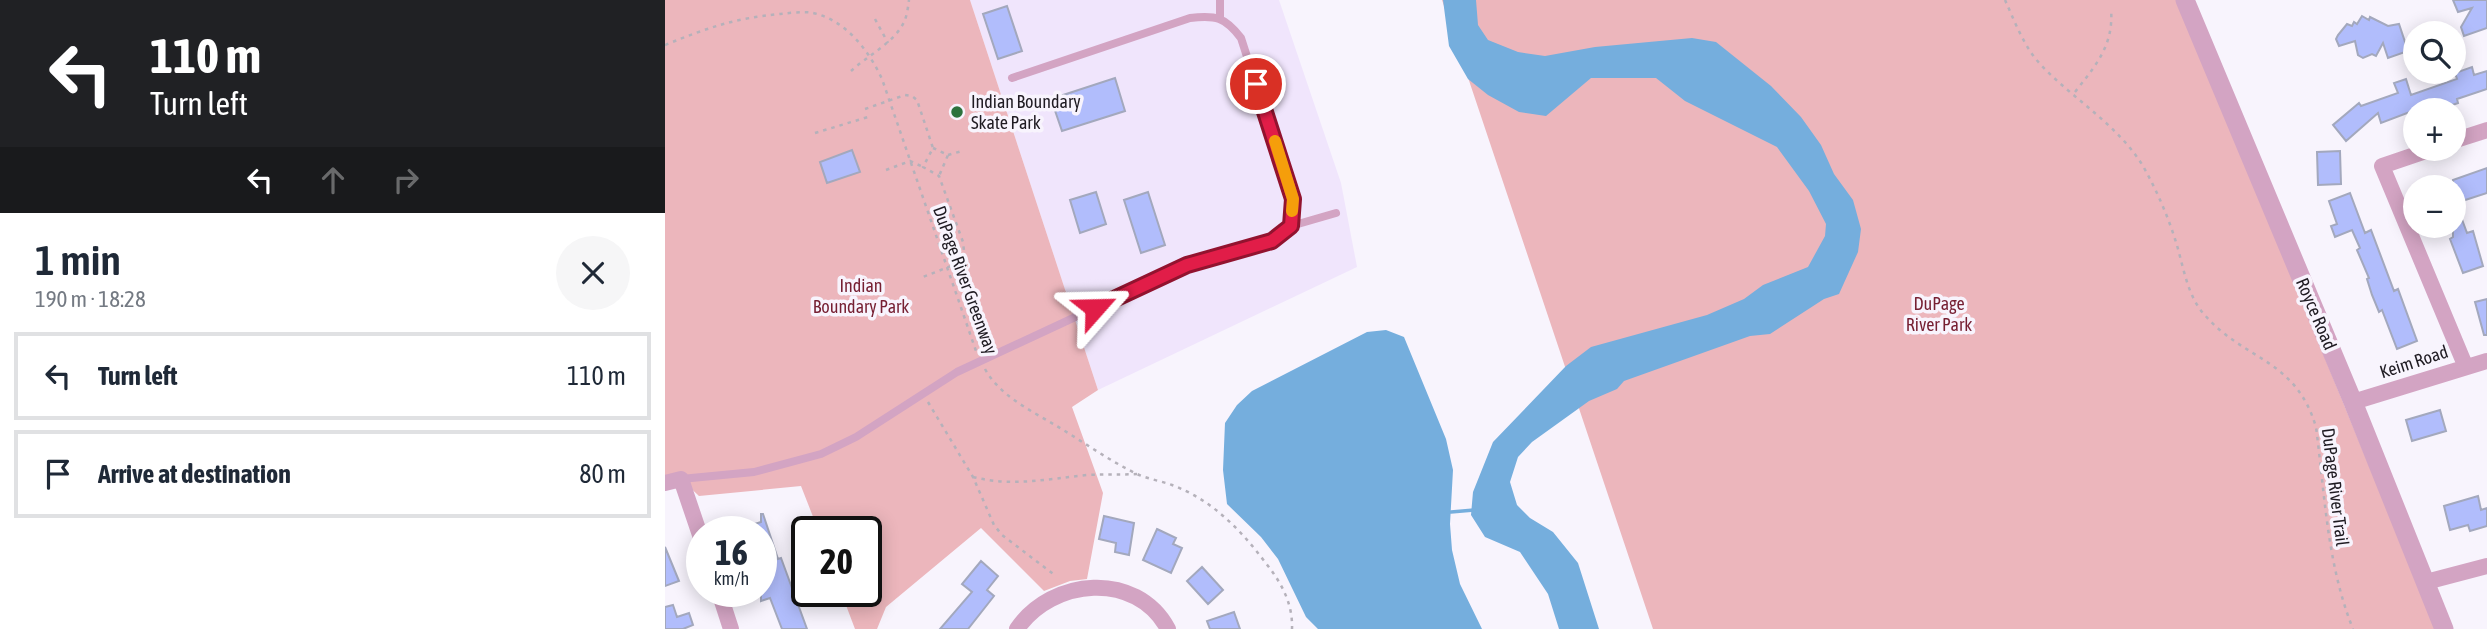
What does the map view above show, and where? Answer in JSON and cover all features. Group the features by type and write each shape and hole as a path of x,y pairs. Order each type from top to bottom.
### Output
{"street":[{"name":"Royce Road","path":"2185,0 2353,402 2444,629"},
{"path":"2466,137 2487,130"},
{"path":"2403,159 2382,166 2465,366"},
{"name":"Keim Road","path":"2353,402 2487,360"},
{"path":"673,481 690,516"},
{"path":"2426,582 2487,566"},
{"path":"1017,629 1034,609 1045,601 1072,590 1091,587 1122,592 1138,600 1152,610 1168,629"},
{"path":"724,607 731,629"}],"lane":[{"path":"1220,0 1220,18"},
{"path":"1012,78 1191,19 1206,16 1220,18 1232,26 1241,38 1293,199 1291,226"},
{"path":"673,481 754,472 821,454 856,437 922,393 981,362 1187,265 1272,241 1291,226 1336,213"}],"path":[{"path":"851,71 888,43 904,22 909,0"},
{"name":"DuPage River Trail","path":"2005,0 2017,29 2040,64 2117,133 2141,164 2160,199 2175,238 2186,279 2201,312 2223,333 2295,383 2310,407 2316,427 2332,556 2339,590 2353,629"},
{"path":"2074,93 2101,57 2109,40 2113,25 2111,9"},
{"name":"DuPage River Greenway","path":"665,46 736,19 812,13 849,32 869,55 882,79 981,362 990,379 1015,400 1104,456 1138,474 1196,497 1237,527 1283,588 1293,615 1292,629"},
{"path":"875,19 888,43"},
{"path":"865,109 905,95 917,100 933,148 923,167"},
{"path":"815,133 867,117"},
{"path":"933,148 949,155 962,151"},
{"path":"939,176 949,155"},
{"path":"885,170 910,161 939,176 964,247 960,260 923,277"},
{"path":"922,393 973,477 994,525 1002,535 1056,576"},
{"path":"973,477 993,482 1033,482 1088,475 1138,474"}],"shaded area":[{"path":"970,0 1279,0 1341,183 1357,267 1098,390"}],"green space":[{"name":"Indian Boundary Park","path":"665,0 970,0 1098,390 1072,407 1103,493 1087,579 1070,581 1044,591 981,528 886,607 877,629 855,629 847,607 882,607 882,516 813,516 801,486 699,496 681,479 665,483"},
{"name":"DuPage River Park","path":"1442,0 2178,0 2436,629 1653,629"}],"water":[{"path":"1443,0 1476,0 1478,25 1488,40 1518,52 1545,56 1595,47 1692,38 1716,42 1771,86 1801,117 1821,145 1834,174 1853,200 1861,229 1858,252 1839,294 1824,299 1770,334 1750,336 1624,381 1617,389 1589,401 1532,442 1518,457 1510,482 1517,505 1530,518 1553,532 1578,563 1599,629 1559,629 1548,594 1520,552 1485,537 1471,515 1473,492 1493,442 1566,366 1591,347 1707,315 1744,299 1763,285 1808,267 1825,236 1826,224 1809,191 1777,147 1685,101 1656,78 1591,78 1546,116 1519,112 1488,95 1468,79 1449,46"},
{"path":"1386,330 1404,337 1446,439 1453,470 1450,524 1452,550 1460,584 1482,629 1318,629 1306,617 1278,559 1261,537 1227,504 1223,470 1225,423 1237,405 1252,391 1367,332"}],"building":[{"path":"2453,0 2487,0 2487,28 2466,35 2464,21 2472,8 2458,12"},
{"path":"1007,6 1022,51 998,59 983,14"},
{"path":"2362,16 2388,26 2399,24 2403,36 2403,53 2388,58 2383,43 2376,56 2372,54 2363,58 2358,55 2355,41 2339,46 2336,39 2347,24 2357,24"},
{"path":"2472,67 2474,75 2487,71 2487,89 2460,98 2403,98 2403,115 2381,123 2378,113 2346,141 2333,125 2359,103 2361,106 2398,93 2394,83 2403,80 2403,84 2408,84 2411,95 2443,84 2466,84 2466,69"},
{"path":"1115,78 1125,111 1062,131 1051,99"},
{"path":"852,150 860,172 827,183 820,162"},
{"path":"2340,151 2341,184 2318,185 2317,152"},
{"path":"2487,168 2487,193 2466,200 2466,175"},
{"path":"1096,192 1106,224 1080,233 1070,200"},
{"path":"1148,192 1165,245 1141,253 1124,200"},
{"path":"2350,193 2365,233 2371,230 2394,291 2398,289 2417,341 2397,349 2382,310 2379,312 2372,295 2367,279 2369,278 2357,250 2360,248 2352,230 2335,237 2331,226 2337,224 2329,201"},
{"path":"2466,230 2467,233 2473,231 2483,266 2463,273 2450,239 2466,238"},
{"path":"2487,299 2487,335 2484,335 2475,302"},
{"path":"2440,410 2446,431 2412,441 2406,420"},
{"path":"2478,496 2481,510 2487,508 2487,526 2470,531 2468,525 2450,530 2444,506"},
{"path":"1104,516 1134,523 1129,555 1115,552 1116,543 1099,539"},
{"path":"1157,529 1176,538 1173,544 1182,548 1171,573 1143,560"},
{"path":"665,547 679,581 665,586"},
{"path":"777,556 778,559 781,558 791,585 791,607 799,607 807,629 782,629 773,607 777,607"},
{"path":"981,561 998,576 987,590 994,596 968,629 940,629 972,592 962,584"},
{"path":"1202,567 1223,590 1208,604 1187,581"},
{"path":"673,605 677,617 689,613 693,625 683,629 665,629 665,607"},
{"path":"1234,612 1240,629 1210,629 1207,621"}],"waterway":[{"path":"1451,512 1474,510"}],"slow traffic":[{"path":"1275,141 1293,199 1292,211"}],"place":[{"name":"Indian Boundary Skate Park","path":"957,112"}],"route":[{"path":"1095,308 1187,265 1272,241 1291,226 1293,199 1256,84"}]}
